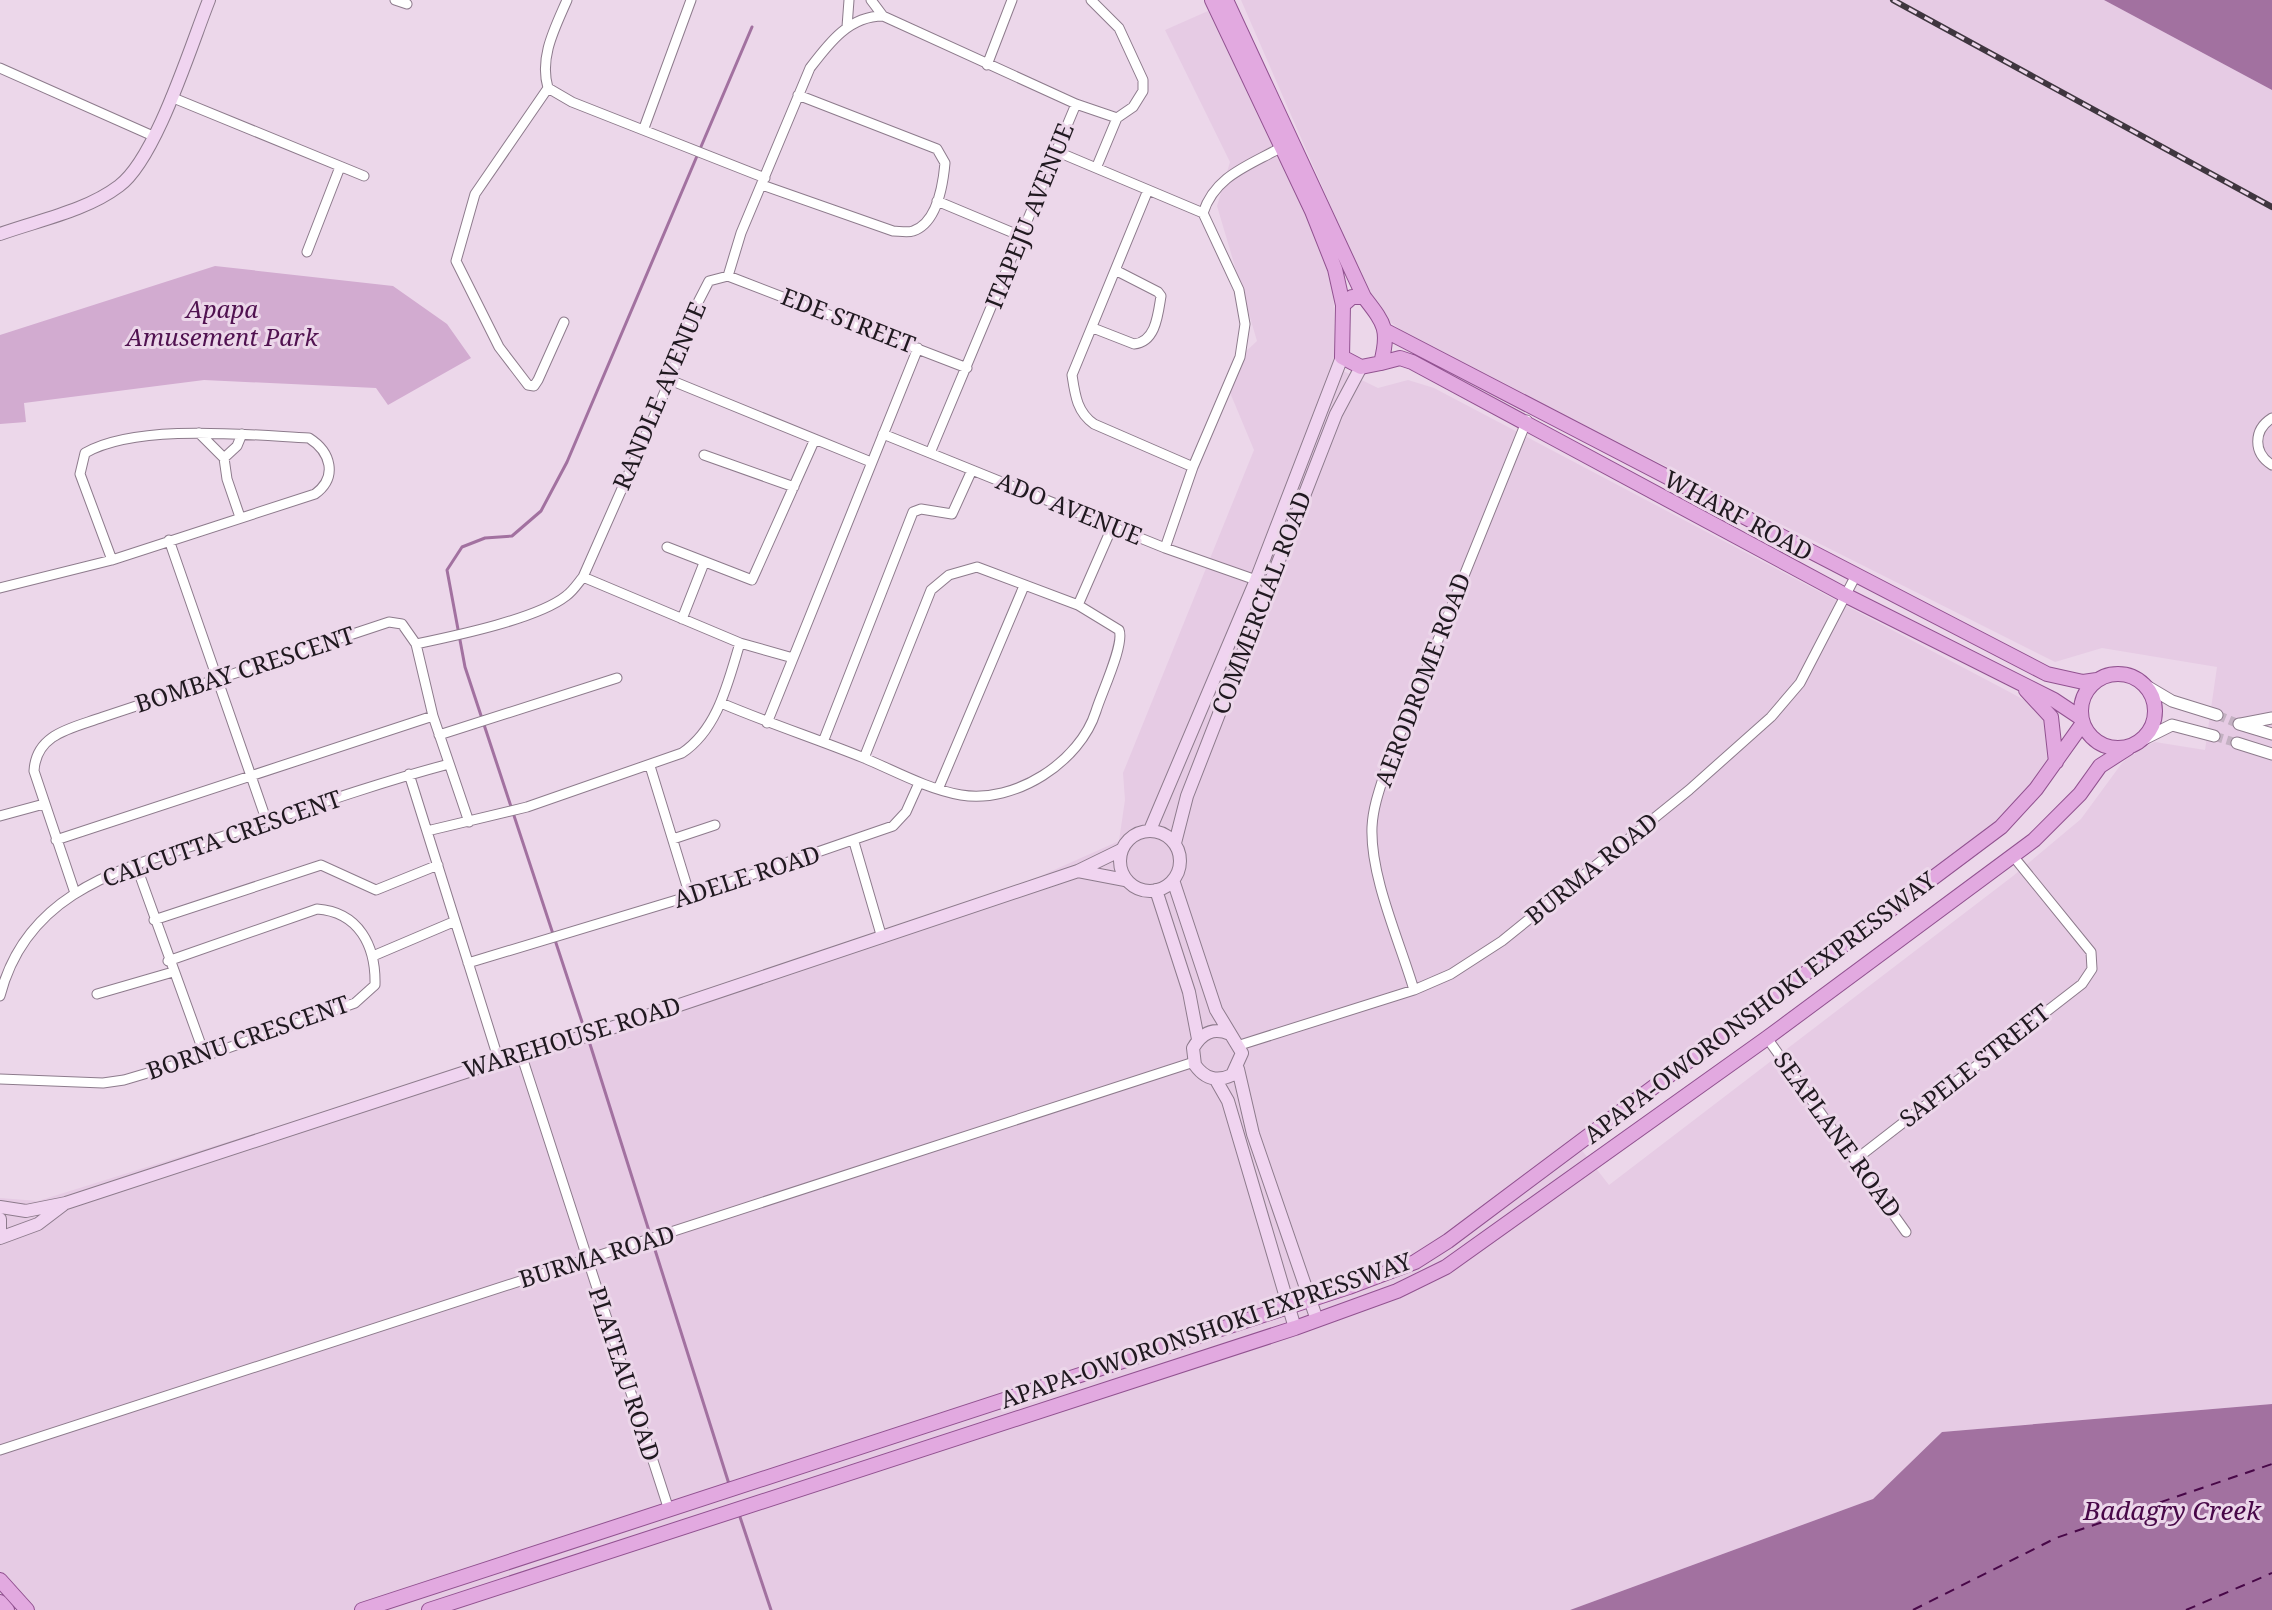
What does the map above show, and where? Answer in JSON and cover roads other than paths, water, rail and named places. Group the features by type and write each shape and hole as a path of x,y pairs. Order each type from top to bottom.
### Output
{"main road":[{"path":"0,234 83,205 120,186 141,163 209,0"},
{"path":"1212,0 1312,211 1335,269 1343,305 1342,357 1361,367"},
{"path":"1226,0 1364,297 1386,331 1381,363"},
{"path":"1343,305 1352,297 1364,297"},
{"name":"WHARF ROAD","path":"1386,331 2047,674 2083,682 2097,680"},
{"name":"COMMERCIAL ROAD","path":"1150,830 1256,580 1342,357"},
{"name":"WHARF ROAD","path":"1361,367 1390,358 1412,362 1845,595 2021,683 2082,721"},
{"name":"COMMERCIAL ROAD","path":"1175,843 1187,796 1336,414 1361,367"},
{"path":"2118,674 2129,675 2145,685 2152,695 2156,718 2144,739 2128,748 2116,749 2095,741 2082,721 2081,704 2097,680 2118,674"},
{"path":"2021,683 2051,717 2056,762"},
{"name":"APAPA-OWORONSHOKI EXPRESSWAY","path":"362,1610 1287,1307 1415,1262 1448,1241 2001,827 2056,762 2082,721"},
{"name":"APAPA-OWORONSHOKI EXPRESSWAY","path":"429,1610 1295,1328 1397,1291 1446,1267 1767,1038 2013,856 2053,822 2100,766 2128,748"},
{"path":"1150,830 1168,836 1175,843 1180,862 1173,880 1156,890 1136,888 1125,880 1120,863 1121,850 1131,837 1150,830"},
{"name":"WAREHOUSE ROAD","path":"0,1207 26,1211 66,1203 882,938 1078,871 1121,850"},
{"name":"WAREHOUSE ROAD","path":"1078,871 1125,880"},
{"path":"1173,880 1216,1010 1240,1045 1241,1062 1238,1069 1253,1134 1317,1320"},
{"path":"1156,890 1189,992 1198,1039"},
{"path":"1230,1034 1213,1031 1198,1039 1193,1048 1194,1062 1200,1072 1216,1080 1228,1101 1295,1328"},
{"path":"1216,1080 1238,1069"},
{"name":"WAREHOUSE ROAD","path":"0,1236 38,1224 66,1203"},
{"path":"0,1219 0,1236"},
{"path":"0,1580 27,1610"},
{"path":"0,1602 7,1610"}],"street":[{"path":"395,0 407,4"},
{"path":"567,0 548,47 545,77 548,88 572,102 644,128 763,182 893,231 913,231 929,218 937,201 945,163 937,149 798,95"},
{"path":"644,128 691,0"},
{"path":"847,27 849,0"},
{"name":"ITAPEJU AVENUE","path":"871,0 883,16 1076,104 1023,237 930,453"},
{"path":"987,65 1012,0"},
{"path":"1091,0 1114,20 1143,80 1143,91 1133,107 1117,118 1097,166"},
{"path":"728,276 810,68 827,44 847,27 871,16 883,16"},
{"path":"0,68 153,136"},
{"path":"548,88 475,194 467,213 456,261 462,279 499,347 528,385 534,386 538,380 564,322"},
{"path":"171,97 364,176"},
{"path":"1076,104 1117,118"},
{"path":"1165,548 1193,467 1240,357 1245,324 1239,290 1203,213 1209,193 1225,177 1280,148"},
{"path":"1058,152 1203,213"},
{"path":"307,252 340,167"},
{"path":"1148,190 1072,375 1083,416 1193,467"},
{"path":"937,201 1023,237"},
{"path":"1093,328 1134,344 1148,339 1157,319 1161,296 1158,292 1117,271"},
{"name":"EDE STREET","path":"728,276 967,368"},
{"name":"RANDLE AVENUE","path":"416,644 455,636 550,606 568,595 583,577 670,380 693,312 709,281 728,276"},
{"path":"767,723 918,348"},
{"path":"670,380 871,462"},
{"name":"AERODROME ROAD","path":"1414,990 1376,862 1372,827 1377,798 1387,766 1532,407"},
{"path":"2272,418 2261,428 2257,443 2263,458 2272,465"},
{"path":"199,433 224,458 227,479 240,517"},
{"path":"0,588 112,560 315,494 326,486 330,473 328,456 309,438 242,434 199,433 97,446 85,453 80,474 112,560"},
{"path":"224,458 237,446 242,434"},
{"name":"ADO AVENUE","path":"883,434 1165,548 1256,580"},
{"path":"667,547 752,580 815,439"},
{"path":"704,455 794,487"},
{"path":"823,742 913,512 921,509 952,514 972,470"},
{"path":"1078,605 1113,525"},
{"path":"169,540 267,822"},
{"path":"682,619 704,563"},
{"path":"721,703 864,758 919,783 960,795 986,795 1044,775 1073,753 1091,726 1122,636 1114,626 1078,605 977,567 935,584 864,758"},
{"path":"583,577 740,643 793,658"},
{"name":"BURMA ROAD","path":"1240,1045 1414,990 1451,974 1502,941 1689,790 1771,717 1800,683 1855,577"},
{"path":"939,787 1024,586"},
{"name":"BOMBAY CRESCENT","path":"75,893 34,771 35,756 43,743 68,729 389,622 402,624 416,644"},
{"path":"427,831 527,807 650,766 693,745 721,703 740,643"},
{"path":"416,644 433,716 469,822"},
{"path":"439,735 617,678"},
{"path":"2145,685 2172,701 2217,715"},
{"path":"56,840 433,716"},
{"path":"2272,718 2239,724 2272,734"},
{"path":"2144,739 2172,725 2214,736"},
{"path":"2237,743 2272,754"},
{"name":"CALCUTTA CRESCENT","path":"0,996 12,961 24,941 43,919 75,893 136,865 409,774 449,764"},
{"path":"650,766 690,896"},
{"path":"409,774 499,1061"},
{"name":"ADELE ROAD","path":"468,963 690,896 854,842 901,819 919,783"},
{"path":"0,816 44,804"},
{"path":"673,839 715,825"},
{"path":"854,842 882,938"},
{"name":"SAPELE STREET","path":"1855,1160 2082,984 2092,969 2091,952 2013,856"},
{"path":"136,865 168,961 205,1056"},
{"path":"154,920 321,865 376,890 438,865"},
{"path":"168,961 317,909 331,910 356,924 366,935 373,956 453,922"},
{"name":"BORNU CRESCENT","path":"0,1079 103,1083 205,1056 355,1003 375,985 373,956"},
{"path":"97,994 173,972"},
{"name":"SEAPLANE ROAD","path":"1767,1038 1906,1232"},
{"name":"PLATEAU ROAD","path":"521,1054 669,1510"},
{"name":"BURMA ROAD","path":"0,1450 1194,1062"}],"water":[{"path":"2104,0 2272,0 2272,90"},
{"name":"Badagry Creek","path":"2272,1404 2272,1610 1570,1610 1873,1499 1942,1432"}],"waterway":[{"path":"700,149 752,27"},
{"path":"586,1034 465,667 447,570 462,547 485,538 512,536 541,511 567,462 697,156"},
{"path":"589,1041 729,1484"},
{"path":"739,1514 771,1610"}],"tunnel":[{"path":"2217,715 2239,724"},
{"path":"2214,736 2237,743"}],"railway":[{"path":"1893,0 2272,207"}],"park label":[{"name":"Apapa Amusement Park","path":"222,324"}]}
